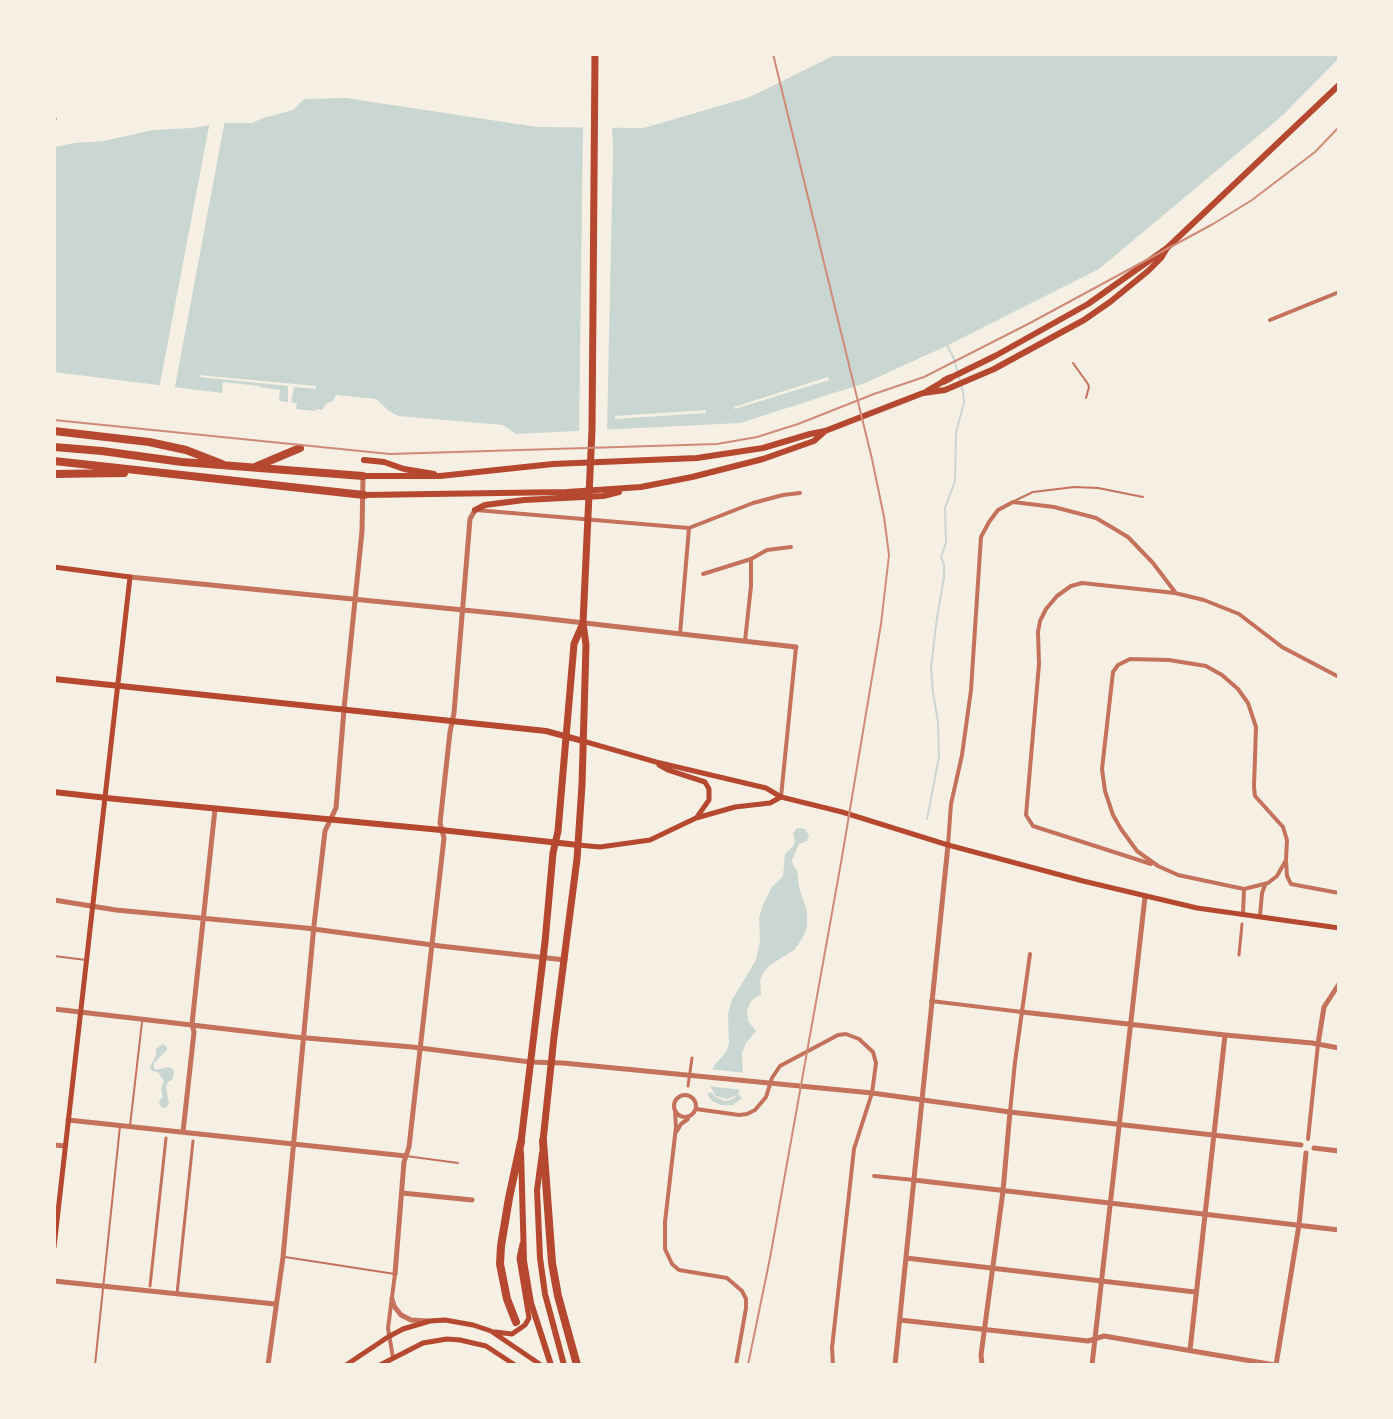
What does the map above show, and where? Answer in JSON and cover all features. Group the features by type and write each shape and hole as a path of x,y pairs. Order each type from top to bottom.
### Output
{"highway":[{"path":"578,1365 558,1296 552,1263 543,1141 578,845 583,741 586,645 583,610 592,430 595,54"},
{"path":"54,431 167,445 211,458 226,466"},
{"path":"54,447 182,462 363,476"},
{"path":"253,468 300,448"},
{"path":"54,461 364,495"},
{"path":"54,474 113,474 137,471"},
{"path":"516,1322 507,1299 500,1263 509,1198 521,1142 543,957 574,644 583,623"}],"main road":[{"path":"363,476 440,476 553,464 697,458 763,448 810,434 825,432 923,393 1088,304 1167,248 1339,85"},
{"path":"923,393 945,390 976,377 1070,328 1139,280 1161,258 1167,248"},
{"path":"475,510 485,505 524,500 603,496 692,477 763,459 814,441 825,432"},
{"path":"364,460 384,462 404,469 440,476"},
{"path":"364,495 510,494 628,489"},
{"path":"54,567 130,577 54,1247"},
{"path":"54,679 546,732 656,762 766,788 782,797 842,812 948,845 1145,897 1197,908 1339,928"},
{"path":"656,762 668,770 705,782 710,789 709,800 696,818"},
{"path":"54,792 600,847 650,840 696,818 735,807 770,803 782,797"},
{"path":"543,1141 537,1190 540,1258 546,1294 564,1365"},
{"path":"521,1142 523,1239 531,1303 551,1365"},
{"path":"346,1365 388,1337 430,1321 461,1322 491,1331 512,1334 525,1325 529,1318 519,1258 523,1239"},
{"path":"491,1331 541,1365"},
{"path":"380,1365 423,1343 447,1339 486,1346 515,1365"}],"street":[{"path":"1270,320 1339,292"},
{"path":"268,1365 282,1257 325,831 336,808 363,526 363,476"},
{"path":"393,1358 388,1337 406,1156 444,838 441,830 464,611 470,519 475,510 689,528 753,503 800,493"},
{"path":"895,1365 951,804 962,755 971,690 981,537 998,510 1013,502 1062,509 1096,518 1128,537 1145,553 1175,593"},
{"path":"680,634 689,528"},
{"path":"703,574 751,559 767,550 791,547"},
{"path":"745,642 751,586 751,559"},
{"path":"130,577 796,647 782,797"},
{"path":"1286,860 1277,876 1265,885 1245,889 1184,877 1158,866 1033,826 1026,815 1039,664 1037,649 1040,621 1057,596 1074,585 1082,583 1175,593 1215,603 1239,614 1282,647 1339,677"},
{"path":"1158,866 1137,851 1121,830 1110,807 1103,781 1113,672 1118,664 1130,659 1186,661 1206,666 1222,675 1243,696 1248,703 1256,727 1254,792 1259,803 1286,832 1287,876 1291,884 1339,893"},
{"path":"183,1132 215,809"},
{"path":"1260,916 1262,892 1265,885"},
{"path":"1243,914 1245,889"},
{"path":"1092,1365 1145,897"},
{"path":"54,900 565,960"},
{"path":"1239,955 1242,924"},
{"path":"982,1365 1030,954"},
{"path":"1308,1138 1324,1007 1339,984"},
{"path":"931,1000 1339,1048"},
{"path":"54,1009 530,1062 589,1065 828,1088 1010,1112 1302,1145"},
{"path":"696,1109 726,1114 747,1114 755,1110 766,1097 772,1078 780,1066 822,1042 841,1035 859,1039 873,1052 876,1063 872,1093 854,1149 832,1348 833,1365"},
{"path":"1190,1350 1225,1035"},
{"path":"688,1086 692,1058"},
{"path":"675,1134 681,1124 696,1109 694,1100 684,1095 675,1101 677,1122 675,1134 665,1222 664,1249 679,1270 727,1278 742,1291 746,1299 746,1308 736,1365"},
{"path":"675,1111 684,1118 691,1116"},
{"path":"68,1120 406,1156"},
{"path":"150,1286 166,1138"},
{"path":"177,1294 193,1141"},
{"path":"54,1145 65,1146"},
{"path":"1314,1148 1339,1152"},
{"path":"900,1320 1088,1341 1104,1336 1275,1365 1299,1225 1306,1153"},
{"path":"874,1176 1339,1230"},
{"path":"402,1192 472,1200"},
{"path":"906,1258 1195,1292"},
{"path":"54,1281 275,1304"},
{"path":"392,1299 401,1315 411,1320 430,1321"}],"lane":[{"path":"1073,363 1088,384 1086,398"},
{"path":"1013,502 1034,492 1074,487 1098,488 1143,497"},
{"path":"54,956 86,960"},
{"path":"130,1126 142,1019"},
{"path":"95,1365 120,1125"},
{"path":"406,1156 458,1163"},
{"path":"282,1257 395,1274"}],"shaded area":[{"path":"837,54 1339,54 1339,58 1283,115 1099,269 942,348 865,383 740,423 516,434 503,425 398,416 376,399 336,395 333,401 326,404 322,410 316,409 315,411 296,409 297,403 279,401 280,390 260,386 223,382 222,393 54,372 54,147 104,141 153,130 192,128 223,123 252,123 293,110 304,99 346,98 537,127 644,128 750,97"},
{"path":"797,828 805,829 809,836 807,841 799,844 792,860 797,870 799,887 807,911 807,927 794,950 770,965 763,973 760,981 761,995 754,998 747,1011 748,1021 756,1031 746,1043 742,1053 743,1082 738,1094 742,1098 733,1105 721,1105 712,1101 707,1094 711,1092 716,1097 724,1101 731,1100 738,1095 727,1099 716,1096 710,1086 710,1074 726,1052 729,1043 728,1014 732,1000 756,960 760,941 759,919 762,907 772,887 783,876 785,854 795,842 793,834"},
{"path":"163,1044 167,1050 154,1063 154,1068 156,1070 167,1067 174,1071 173,1079 166,1087 169,1104 165,1108 161,1107 159,1102 163,1096 161,1089 164,1081 158,1072 152,1071 150,1067 156,1055 156,1049"}],"pier":[{"path":"225,120 174,392 159,389 210,121"},
{"path":"583,124 612,124 613,151 607,434 579,435"},
{"path":"199,375 316,386 316,389 294,387 291,403 288,403 288,386 199,377"},
{"path":"828,377 829,380 735,409 734,407"},
{"path":"706,410 706,413 615,419 615,416"},
{"path":"709,1069 746,1073 744,1090 707,1086"}],"waterway":[{"path":"927,819 939,757 938,722 931,667 944,577 944,564 941,557 946,543 945,508 955,481 956,432 964,403 954,359 947,345"}],"railway":[{"path":"748,1365 770,1258 842,857 881,624 889,555 872,459 773,54"},
{"path":"54,420 390,454 717,444 757,437 924,377 1030,323 1213,224 1252,200 1315,152 1339,127"}]}
